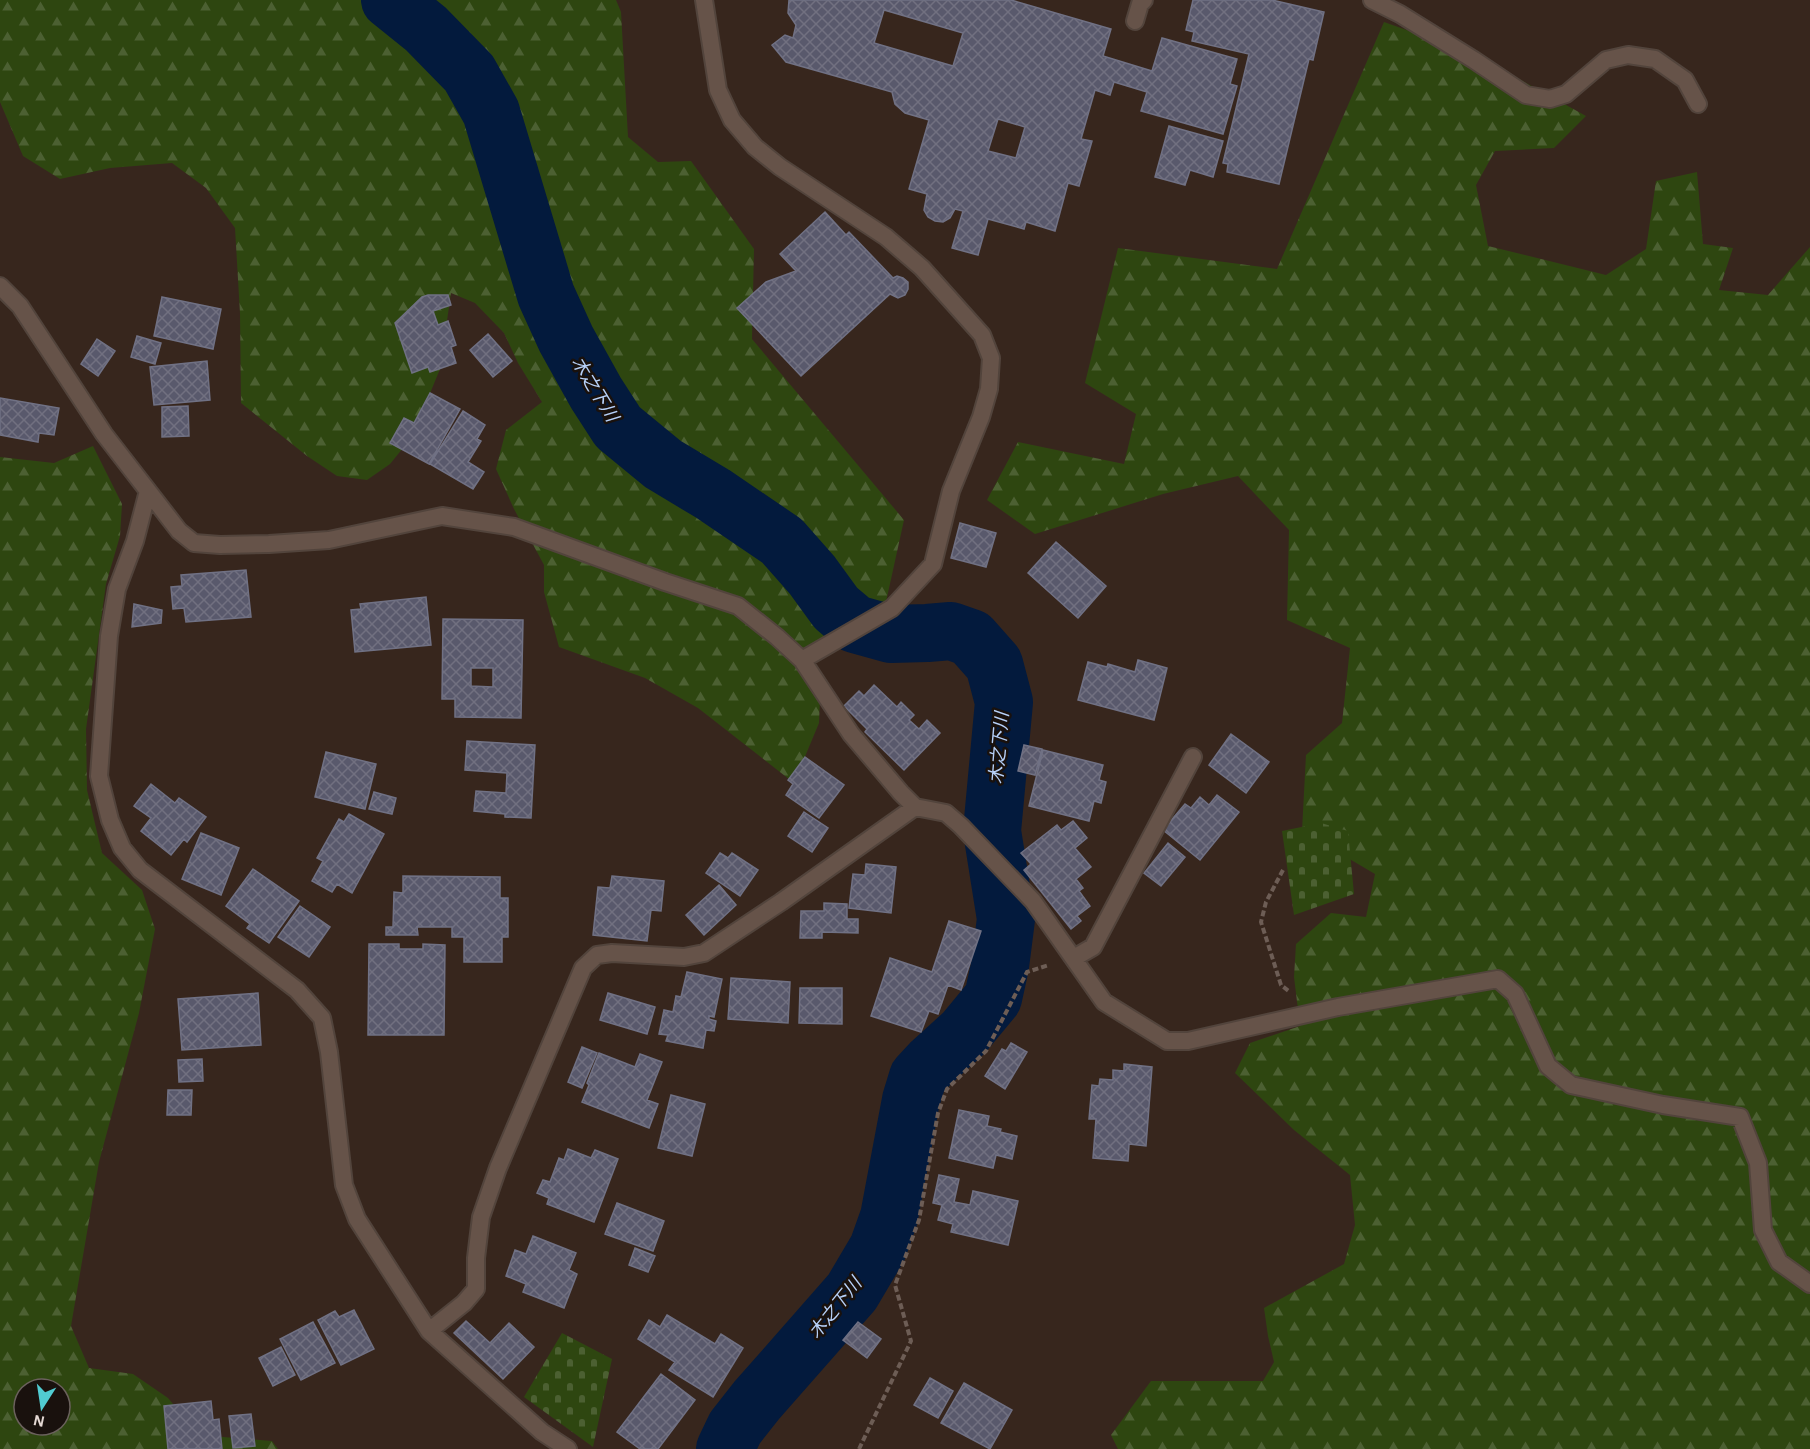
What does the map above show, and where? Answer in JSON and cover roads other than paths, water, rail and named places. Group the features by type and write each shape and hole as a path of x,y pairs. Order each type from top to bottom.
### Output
{"street":[{"path":"704,0 718,90 732,120 755,147 780,167 886,237 922,268 982,335 991,358 989,389 981,417 951,491 933,564 892,608 809,656"},
{"path":"1135,21 1140,4 1144,0"},
{"path":"1372,0 1400,14 1526,95 1550,99 1566,94 1606,60 1628,55 1655,59 1684,80 1698,104"},
{"path":"0,286 20,306 104,434 179,531 194,543 269,544 329,540 442,516 513,526 665,582 738,606 777,637 809,656 851,734 901,793 915,807 946,813 961,826 1033,901 1104,1002 1167,1041 1188,1041 1338,1007 1498,980 1515,994 1548,1066 1571,1085 1663,1106 1740,1117 1758,1163 1763,1230 1779,1262 1810,1284"},
{"path":"148,491 135,541 117,589 110,636 99,776 110,820 122,848 140,870 297,990 322,1018 329,1052 344,1185 357,1219 429,1331 542,1432 568,1449"},
{"path":"1074,958 1093,947 1192,757"},
{"path":"429,1331 464,1303 476,1288 476,1258 481,1217 498,1168 583,968 597,955 612,953 684,957 704,953 781,902 915,807"},
{"path":"542,1432 544,1449"}],"waterway":[{"name":"木之下川","path":"390,0 426,29 469,73 491,112 546,295 566,339 618,427 663,464 713,494 782,541 812,575 836,608 855,624 891,634 951,631 971,638 994,664 1004,702 992,831 1006,919 993,998 964,1033 918,1077 911,1100 889,1217 878,1248 852,1292 757,1400 735,1428 725,1449"}]}
